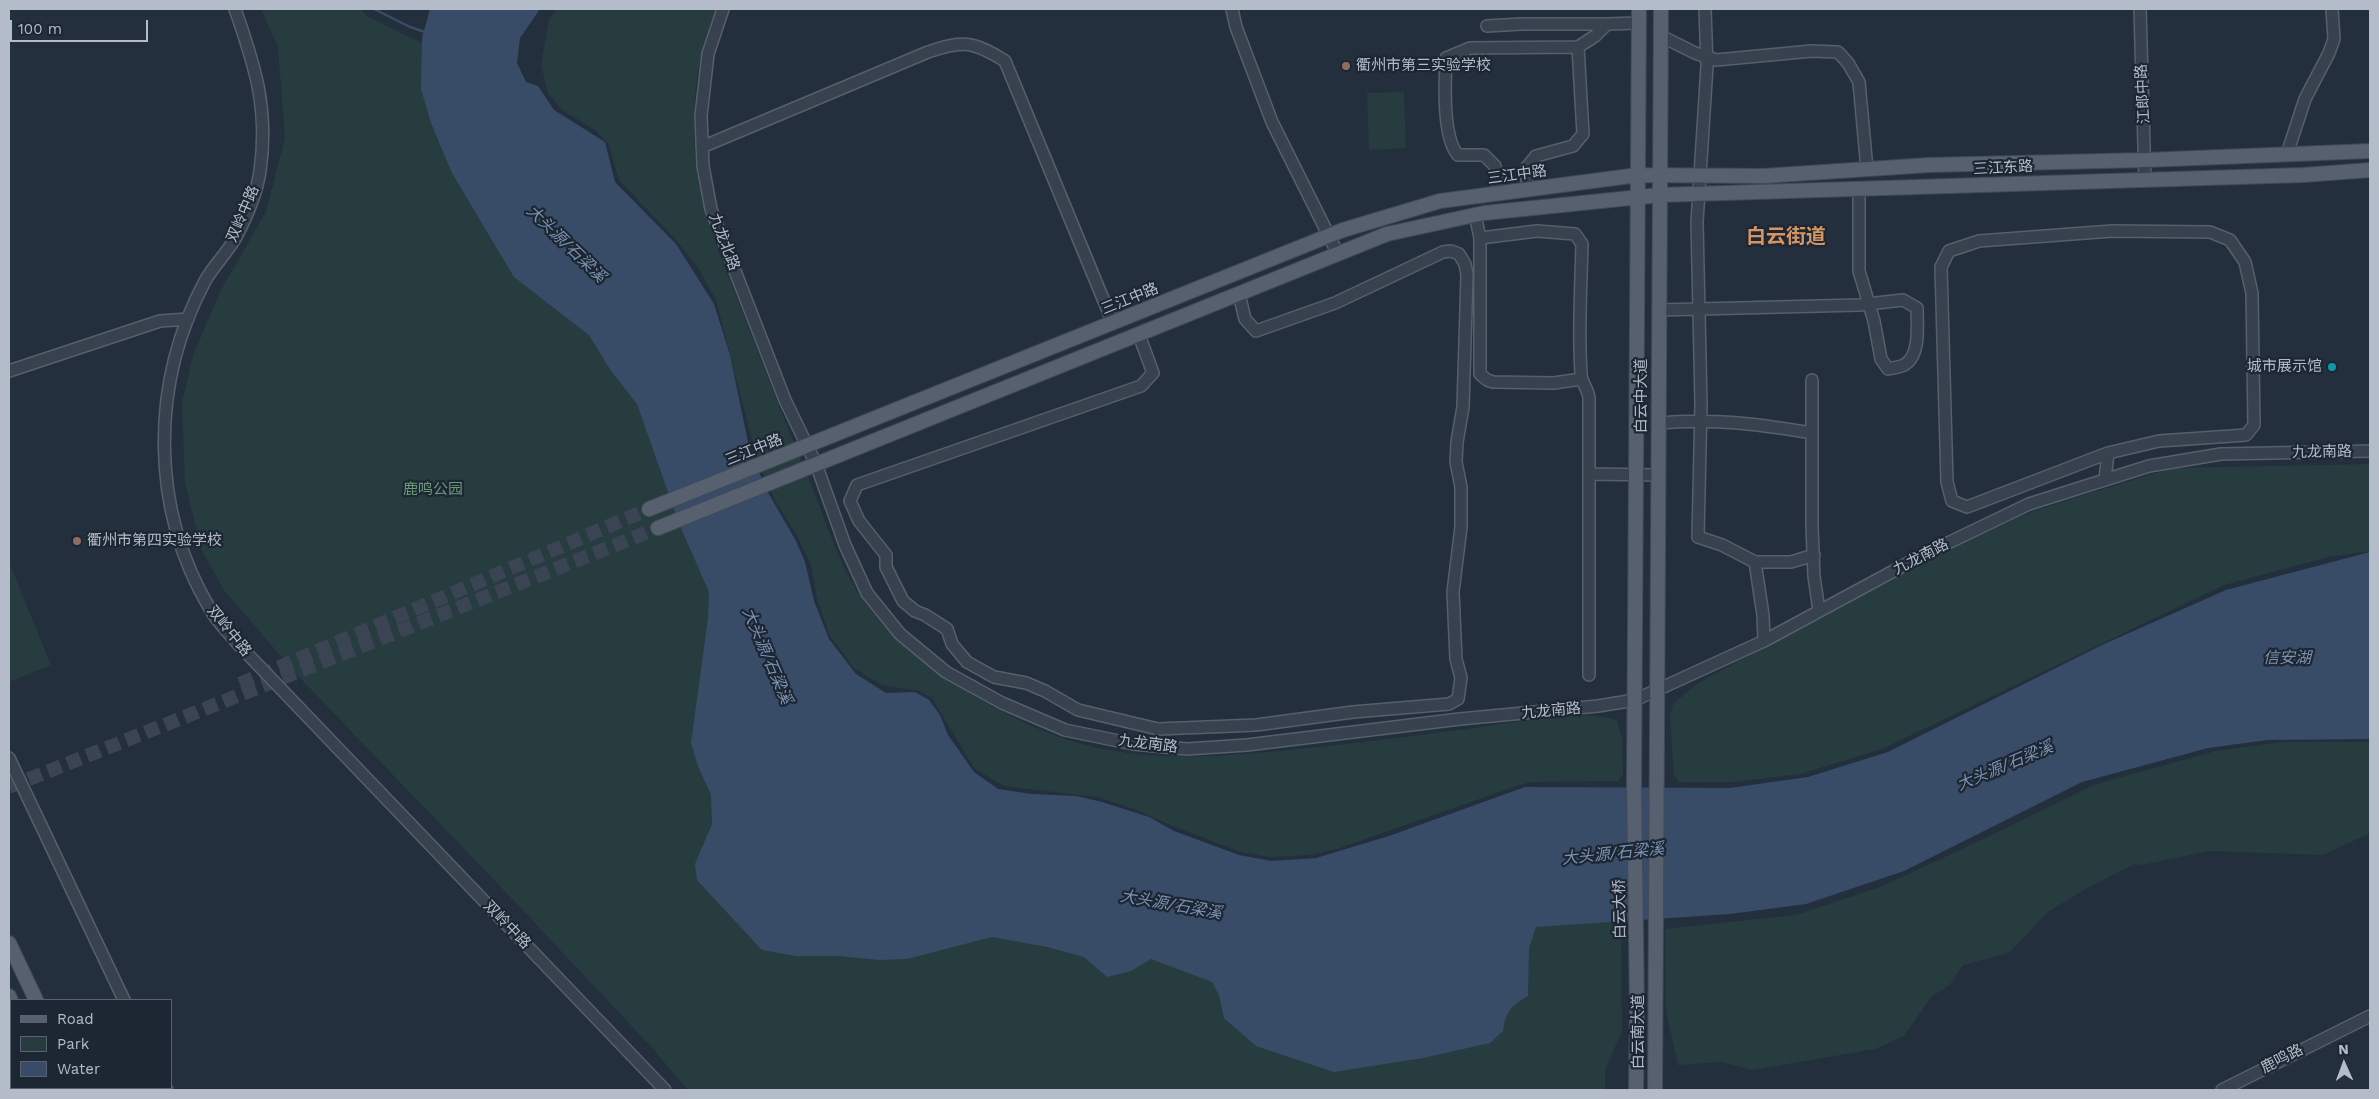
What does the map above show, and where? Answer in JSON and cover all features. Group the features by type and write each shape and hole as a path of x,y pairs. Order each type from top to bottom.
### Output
{"main road":[{"name":"白云中大道","path":"1634,783 1639,9"},
{"name":"白云中大道","path":"1654,974 1661,9"},
{"name":"三江东路","path":"1638,175 1763,176 1929,165 2146,160 2370,151"},
{"name":"三江东路","path":"1638,198 1660,195 2303,175 2370,170"},
{"name":"三江中路","path":"649,509 1330,236 1440,201 1638,175"},
{"path":"658,528 1387,234 1475,214 1638,198"},
{"name":"白云大桥","path":"1634,783 1637,974"},
{"path":"9,943 36,999"},
{"name":"白云南大道","path":"1636,1090 1637,974"},
{"name":"白云南大道","path":"1654,974 1655,1090"}],"street":[{"name":"双岭中路","path":"235,9 253,62 260,90 263,121 260,172 237,235 206,280 188,319 172,364 164,416 164,465 168,499 188,568 211,611 245,651 665,1090"},
{"name":"九龙北路","path":"723,9 708,54 701,116 702,147 711,209 786,400 816,464"},
{"path":"1232,9 1236,27 1272,122 1338,254"},
{"path":"1705,9 1706,57 1697,222 1701,420 1698,536 1722,545 1755,562 1791,562 1814,555"},
{"name":"江郎中路","path":"2140,9 2146,160 2145,180"},
{"path":"2287,154 2305,99 2329,53 2334,39 2332,9"},
{"path":"1487,26 1531,23 1639,24"},
{"path":"1500,194 1495,166 1484,155 1458,155 1453,149 1449,138 1445,85 1446,58 1470,48 1578,47 1595,36 1607,24"},
{"path":"1661,36 1716,60 1812,51 1838,52 1848,63 1859,82 1867,169"},
{"path":"702,147 928,52 954,43 987,49 1004,61 1113,323"},
{"path":"1527,190 1527,167 1536,156 1573,146 1583,134 1578,47"},
{"path":"1659,310 1868,304 1903,300 1917,308 1915,345 1912,359 1904,365 1888,369 1881,360 1874,321 1868,304 1859,271 1859,189"},
{"path":"1475,214 1480,238 1480,374 1486,380 1493,382 1545,383 1581,379"},
{"path":"1480,238 1538,231 1575,234 1580,238 1582,244 1581,379 1588,390 1590,474 1589,675"},
{"path":"2112,231 2210,232 2230,240 2245,262 2252,293 2254,425 2246,435 2159,441 2108,453 1967,507 1952,501 1947,482 1941,267 1949,252 1979,241 2112,231"},
{"path":"1138,335 1153,373 1141,386 857,485 850,501 859,521 886,555 886,567 903,601 915,611 947,629 952,644 967,662 994,677 1026,683 1045,691 1078,710 1158,729 1256,725 1353,712 1450,704 1458,699 1461,678 1456,659 1453,592 1461,527 1460,487 1456,462 1463,406 1465,264 1459,254 1451,251 1443,252 1335,303 1256,331 1245,319 1239,294"},
{"path":"9,371 160,321 188,319"},
{"path":"1812,380 1814,576 1819,610"},
{"path":"1658,423 1701,420 1751,423 1812,433"},
{"name":"九龙南路","path":"816,464 845,545 867,592 900,634 946,672 1002,703 1064,730 1133,744 1187,749 1247,745 1355,731 1592,707 1635,700 1764,641 1925,554 2029,504 2149,466 2221,454 2370,452"},
{"path":"2105,479 2108,453"},
{"path":"1590,474 1658,475"},
{"path":"1755,562 1763,615 1764,641"},
{"path":"1353,712 1355,731"},
{"path":"9,758 124,999"},
{"name":"鹿鸣路","path":"2222,1090 2370,1016"}],"green space":[{"name":"鹿鸣公园","path":"261,9 360,9 367,16 429,47 599,340 991,931 1149,956 1525,935 1534,922 1621,914 1622,1031 1605,1070 1605,1090 688,1090 654,1050 519,906 298,676 224,590 201,549 185,483 182,403 193,355 221,290 266,212 285,138 278,47"},
{"path":"557,9 717,9 699,65 694,125 699,182 708,219 720,255 832,540 852,582 867,605 882,621 916,653 956,684 1021,721 1068,740 1122,752 1150,755 1206,756 1261,753 1382,740 1548,718 1569,716 1604,717 1617,721 1622,738 1623,775 1618,781 1531,782 1340,848 1310,855 1270,857 1241,852 1134,809 1097,797 1004,786 974,768 932,698 919,691 882,685 854,668 830,636 817,599 811,564 797,536 775,500 758,463 716,300 697,266 676,240 619,180 609,145 595,130 562,110 548,93 541,65 549,19"},
{"path":"1404,92 1406,148 1369,150 1367,93"},
{"path":"2370,464 2370,551 2328,557 2224,585 1882,749 1800,774 1734,782 1679,782 1674,775 1670,717 1673,704 1698,683 1926,559 2033,511 2172,468"},
{"path":"11,567 51,665 9,682 9,568"},
{"path":"2282,742 2370,742 2370,833 2323,855 2209,851 2142,865 2134,864 2084,890 2048,912 2009,953 1963,965 1949,986 1932,996 1904,1036 1875,1049 1752,1070 1722,1062 1678,1065 1666,1012 1665,929 1796,915 1880,887 2096,784 2216,751"}],"water":[{"path":"430,9 540,9 520,38 517,63 526,82 538,86 554,110 605,142 615,182 676,244 714,304 730,355 749,447 766,489 796,541 805,562 814,601 829,639 856,674 886,693 915,692 929,700 940,715 948,735 974,772 998,789 1032,794 1077,796 1102,802 1149,817 1174,831 1239,855 1272,861 1316,858 1389,836 1525,787 1730,788 1808,777 1888,752 2102,645 2226,590 2370,552 2370,739 2268,740 2208,748 2082,782 1904,871 1806,904 1730,914 1536,927 1529,948 1528,996 1510,1010 1503,1031 1490,1043 1423,1058 1334,1072 1256,1046 1224,1018 1219,995 1212,982 1151,959 1131,971 1107,977 1084,957 1047,947 992,937 907,959 879,960 838,956 796,956 762,950 697,880 695,864 712,824 711,795 698,766 691,743 708,618 709,592 680,526 637,404 611,371 589,335 514,277 452,173 431,123 421,89 422,38"}],"waterway":[{"path":"374,9 410,27 425,32"}],"tunnel":[{"path":"240,684 649,509"},
{"path":"9,787 658,528"}],"place":[{"name":"衢州市第三实验学校","path":"1346,66"},
{"name":"城市展示馆","path":"2332,367"},
{"name":"衢州市第四实验学校","path":"77,541"}],"district":[{"name":"白云街道","path":"1786,237"}],"water label":[{"name":"大头源/石梁溪","path":"566,244"},
{"name":"大头源/石梁溪","path":"767,656"},
{"name":"信安湖","path":"2287,658"},
{"name":"大头源/石梁溪","path":"2005,766"},
{"name":"大头源/石梁溪","path":"1613,854"},
{"name":"大头源/石梁溪","path":"1171,905"}]}
